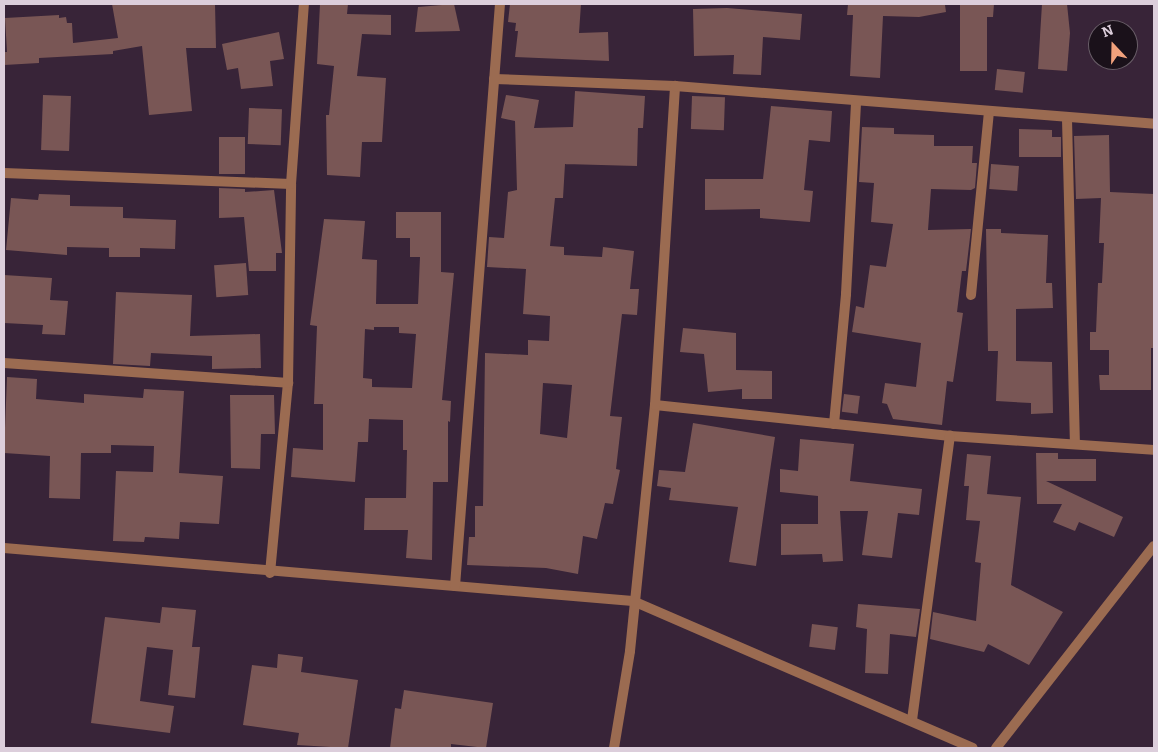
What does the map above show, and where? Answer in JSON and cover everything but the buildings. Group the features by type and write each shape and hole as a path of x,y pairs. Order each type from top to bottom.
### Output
{"street":[{"path":"270,573 288,383 291,184 304,4"},
{"path":"455,586 500,4"},
{"path":"494,78 675,86 1067,120 1154,124"},
{"path":"614,748 630,651 633,601 655,405 675,86"},
{"path":"834,424 846,294 856,103"},
{"path":"971,295 989,113"},
{"path":"1067,120 1075,444"},
{"path":"4,173 291,184"},
{"path":"4,363 288,383"},
{"path":"655,405 950,436 1154,450"},
{"path":"912,720 950,436"},
{"path":"996,748 1154,546"},
{"path":"4,548 270,573 633,601 973,748"}]}
